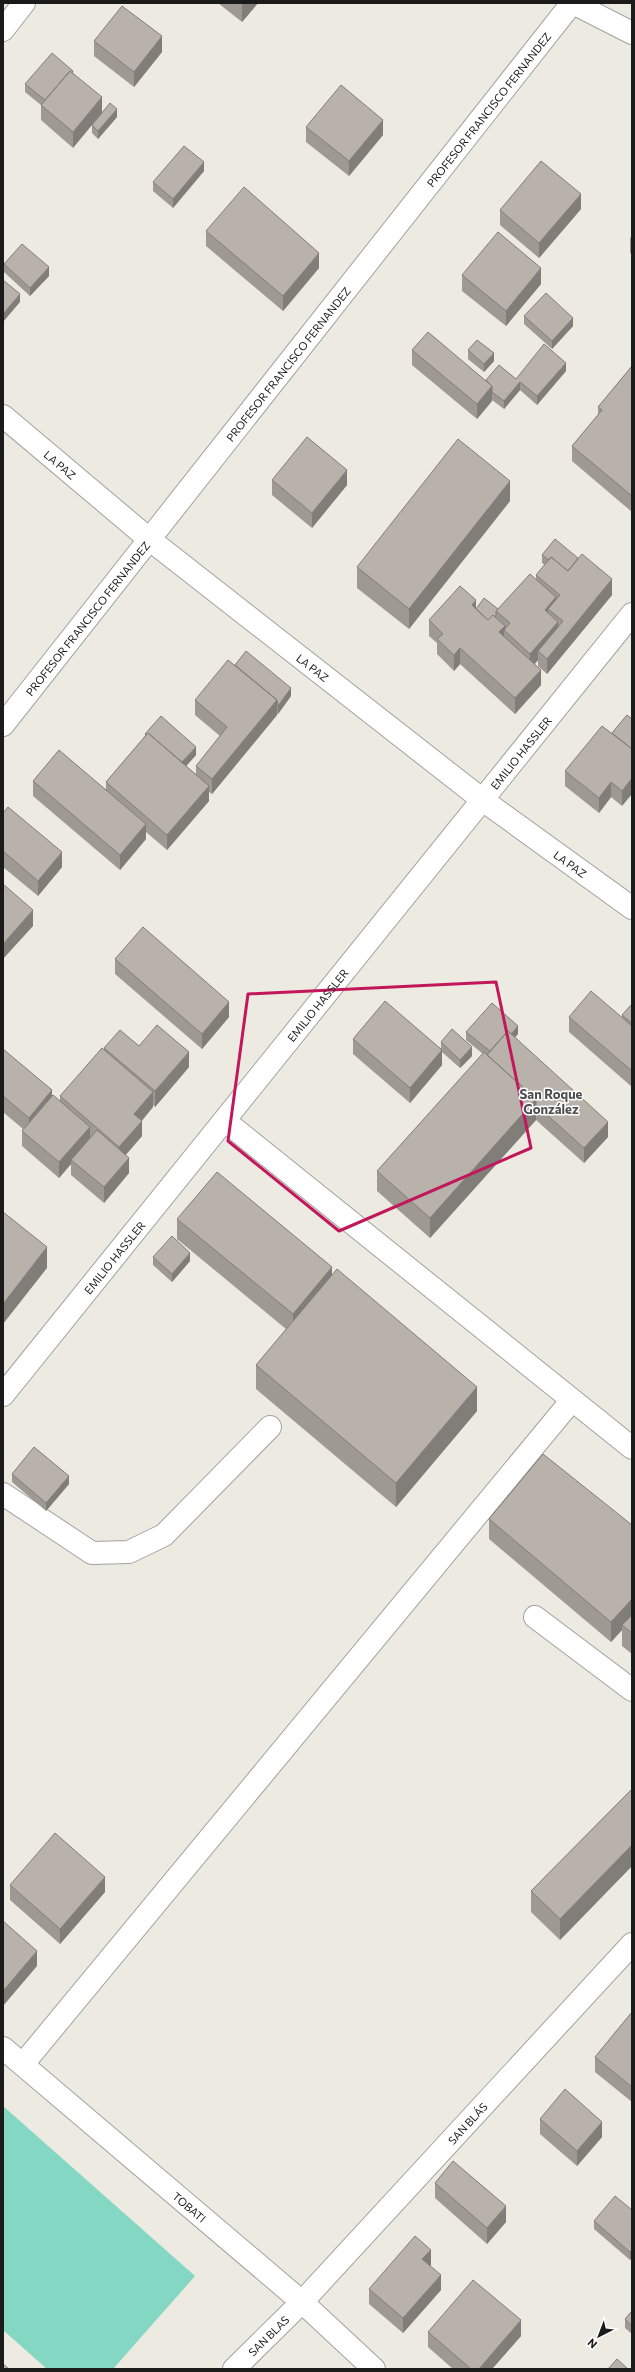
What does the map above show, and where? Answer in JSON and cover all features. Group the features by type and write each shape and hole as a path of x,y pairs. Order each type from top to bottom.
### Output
{"street":[{"path":"3,30 24,3"},
{"path":"572,3 632,33"},
{"name":"PROFESOR FRANCISCO FERNANDEZ","path":"3,725 572,3"},
{"name":"LA PAZ","path":"3,416 149,539 484,800 632,908"},
{"name":"EMILIO HASSLER","path":"3,1395 484,800 632,614"},
{"path":"225,1121 632,1448"},
{"path":"23,2064 572,1400"},
{"path":"3,1494 92,1554 129,1552 164,1535 270,1426"},
{"path":"535,1617 632,1690"},
{"name":"SAN BLÁS","path":"302,2302 632,1944"},
{"name":"TOBATI","path":"3,2048 302,2302 374,2369"},
{"name":"SAN BLAS","path":"234,2369 302,2302"}],"highlighted area":[{"path":"496,982 531,1148 339,1231 228,1141 248,994"}],"green space":[{"path":"3,2106 195,2276 113,2369 47,2369 3,2330"}],"building":[{"path":"122,6 162,36 134,72 94,41"},
{"path":"52,53 73,71 72,73 70,71 45,100 25,84"},
{"path":"70,71 102,97 73,132 41,105"},
{"path":"341,85 383,120 349,161 306,127"},
{"path":"110,103 117,109 98,131 92,125"},
{"path":"184,146 204,162 173,199 153,182"},
{"path":"541,161 581,194 539,243 500,210"},
{"path":"244,187 319,253 283,296 206,231"},
{"path":"498,232 541,268 506,311 462,275"},
{"path":"22,244 49,267 30,288 4,264"},
{"path":"3,280 20,294 3,314"},
{"path":"546,293 573,318 552,341 524,316"},
{"path":"428,332 492,386 477,404 412,350"},
{"path":"477,340 494,353 484,364 468,350"},
{"path":"544,344 566,363 537,396 520,382 504,401 492,392 492,386 486,380 499,365 516,379"},
{"path":"632,366 632,496 572,446 602,410 598,407"},
{"path":"307,437 347,470 312,513 272,480"},
{"path":"458,439 510,481 409,609 357,567"},
{"path":"555,539 578,558 568,571 551,557 549,560 542,555"},
{"path":"582,554 612,579 547,659 538,651 563,621 548,609 560,595 536,575 551,557 568,571"},
{"path":"530,574 556,597 545,610 558,622 530,654 504,630 510,623 496,611"},
{"path":"460,586 476,600 472,605 488,620 493,615 505,626 499,632 541,670 515,698 460,648 454,655 437,639 443,634 429,620"},
{"path":"484,598 498,609 495,617 493,615 488,620 476,609"},
{"path":"246,651 291,688 278,706 277,700 235,665"},
{"path":"228,660 277,700 212,779 196,766 227,727 195,700"},
{"path":"627,715 632,719 632,749 612,733"},
{"path":"161,716 196,747 182,762 148,733 146,735 145,734"},
{"path":"602,726 632,749 632,778 622,791 611,782 599,798 565,771"},
{"path":"148,733 209,786 167,835 106,782"},
{"path":"59,750 146,824 120,855 33,781"},
{"path":"8,807 62,852 38,881 3,851 3,813"},
{"path":"3,884 33,910 3,944"},
{"path":"143,927 229,1002 202,1034 115,959"},
{"path":"591,991 632,1026 632,1071 569,1017"},
{"path":"385,1001 442,1050 410,1088 353,1039"},
{"path":"492,1003 518,1026 511,1034 508,1031 490,1051 466,1032"},
{"path":"632,1004 632,1023 622,1015"},
{"path":"157,1025 189,1052 155,1091 104,1048 120,1030 139,1046"},
{"path":"452,1029 472,1047 460,1060 441,1042"},
{"path":"508,1031 608,1122 584,1148 536,1105 536,1099 487,1055"},
{"path":"102,1048 153,1092 134,1114 142,1121 119,1147 60,1096"},
{"path":"3,1049 52,1090 29,1118 3,1096"},
{"path":"484,1052 536,1099 430,1218 377,1171"},
{"path":"53,1095 90,1127 59,1162 22,1131"},
{"path":"97,1130 129,1158 104,1187 71,1160"},
{"path":"217,1172 332,1267 293,1314 177,1219"},
{"path":"3,1212 47,1247 3,1304"},
{"path":"172,1236 190,1253 172,1274 153,1257"},
{"path":"337,1269 477,1387 396,1483 256,1365"},
{"path":"34,1447 69,1476 46,1503 12,1474"},
{"path":"543,1454 632,1525 632,1599 611,1622 489,1519"},
{"path":"632,1615 632,1633 622,1625"},
{"path":"632,1789 632,1845 560,1919 531,1891"},
{"path":"55,1833 105,1877 60,1929 10,1885"},
{"path":"3,1921 37,1951 3,1991"},
{"path":"632,2012 632,2087 595,2057"},
{"path":"565,2089 602,2122 577,2151 540,2119"},
{"path":"453,2161 506,2206 487,2228 435,2183"},
{"path":"615,2196 632,2210 632,2250 630,2252 594,2221"},
{"path":"415,2236 431,2250 422,2259 441,2275 403,2318 369,2289"},
{"path":"473,2280 521,2320 479,2369 471,2369 428,2332"},
{"path":"632,2311 632,2326 625,2319"},
{"path":"617,2359 628,2369 608,2369"},
{"path":"3,2364 9,2369 3,2369"}],"district":[{"name":"San Roque González","path":"551,1102"}]}
